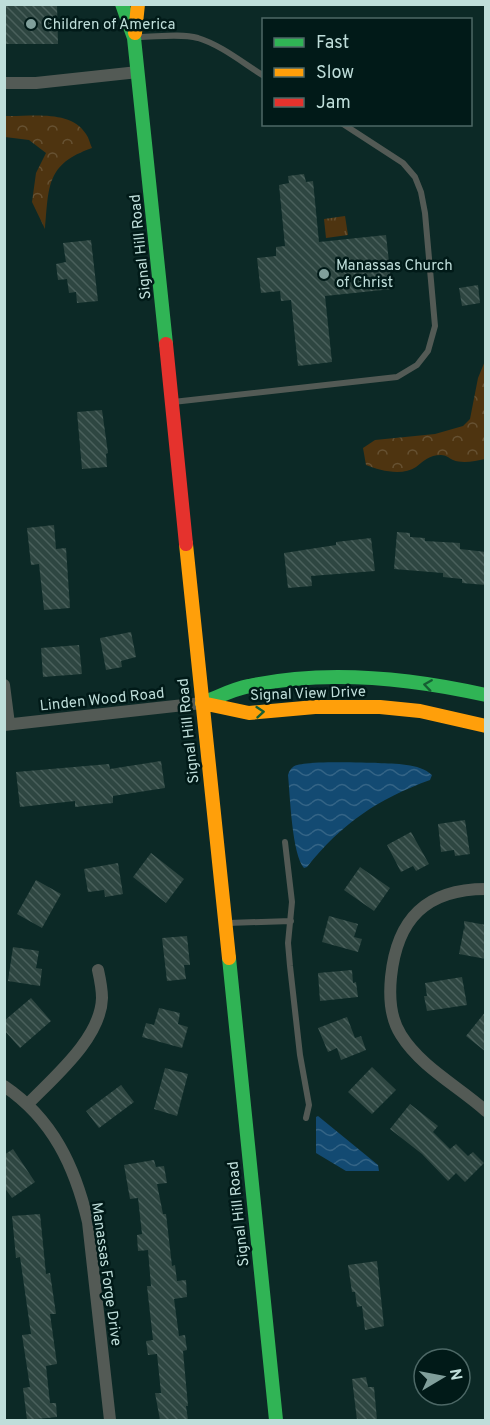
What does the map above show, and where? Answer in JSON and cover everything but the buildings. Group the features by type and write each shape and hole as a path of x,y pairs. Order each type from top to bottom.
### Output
{"main road":[{"name":"Signal Hill Road","path":"122,4 134,38 138,72 276,1420"},
{"name":"Signal Hill Road","path":"134,38 138,4"},
{"name":"Signal View Drive","path":"202,703 246,687 333,678 404,681 486,695"},
{"name":"Signal View Drive","path":"202,703 249,713 315,707 380,707 420,711 486,726"}],"street":[{"path":"4,83 36,83 138,72"},
{"path":"4,685 7,724"},
{"name":"Linden Wood Road","path":"7,724 202,703"},
{"path":"486,889 456,891 438,898 419,910 408,922 398,939 390,982 393,1019 401,1035 414,1052 486,1111"},
{"path":"28,1104 79,1051 92,1030 102,998 98,970"},
{"name":"Manassas Forge Drive","path":"4,1086 28,1104 57,1138 82,1197 88,1222 110,1420"}],"lane":[{"path":"134,38 188,36 198,38 262,75"},
{"path":"172,402 397,377 417,365 428,351 433,341 435,326 421,192 414,177 403,163 346,126"},
{"path":"285,842 292,902 288,943 300,1055 309,1105 306,1118"},
{"path":"225,924 291,921"}],"green space":[{"path":"5,116 49,116 70,121 86,134 92,148 77,154 58,169 50,189 45,229 32,202 36,173 46,153 29,140 5,137"},
{"path":"345,216 348,235 326,238 324,219"},
{"path":"485,361 485,459 461,462 444,455 437,455 411,470 398,472 385,471 366,465 363,448 375,440 435,434 463,426 470,419 478,378"}],"water":[{"path":"308,763 378,763 414,766 432,775 430,780 394,795 362,814 304,868 294,838 288,775 290,770"},
{"path":"318,1116 378,1165 379,1171 346,1171 316,1153 316,1117"}],"traffic: fast":[{"path":"122,4 134,38 166,344"},
{"path":"202,703 249,686 278,681 338,677 398,680 486,695"},
{"path":"229,958 276,1420"}],"traffic: slow":[{"path":"135,33 138,4"},
{"path":"186,544 229,958"},
{"path":"202,703 249,713 315,707 380,707 420,711 486,726"}],"traffic: jam":[{"path":"166,344 186,544"}],"place":[{"name":"Children of America","path":"31,24"},
{"name":"Manassas Church of Christ","path":"324,274"}]}
